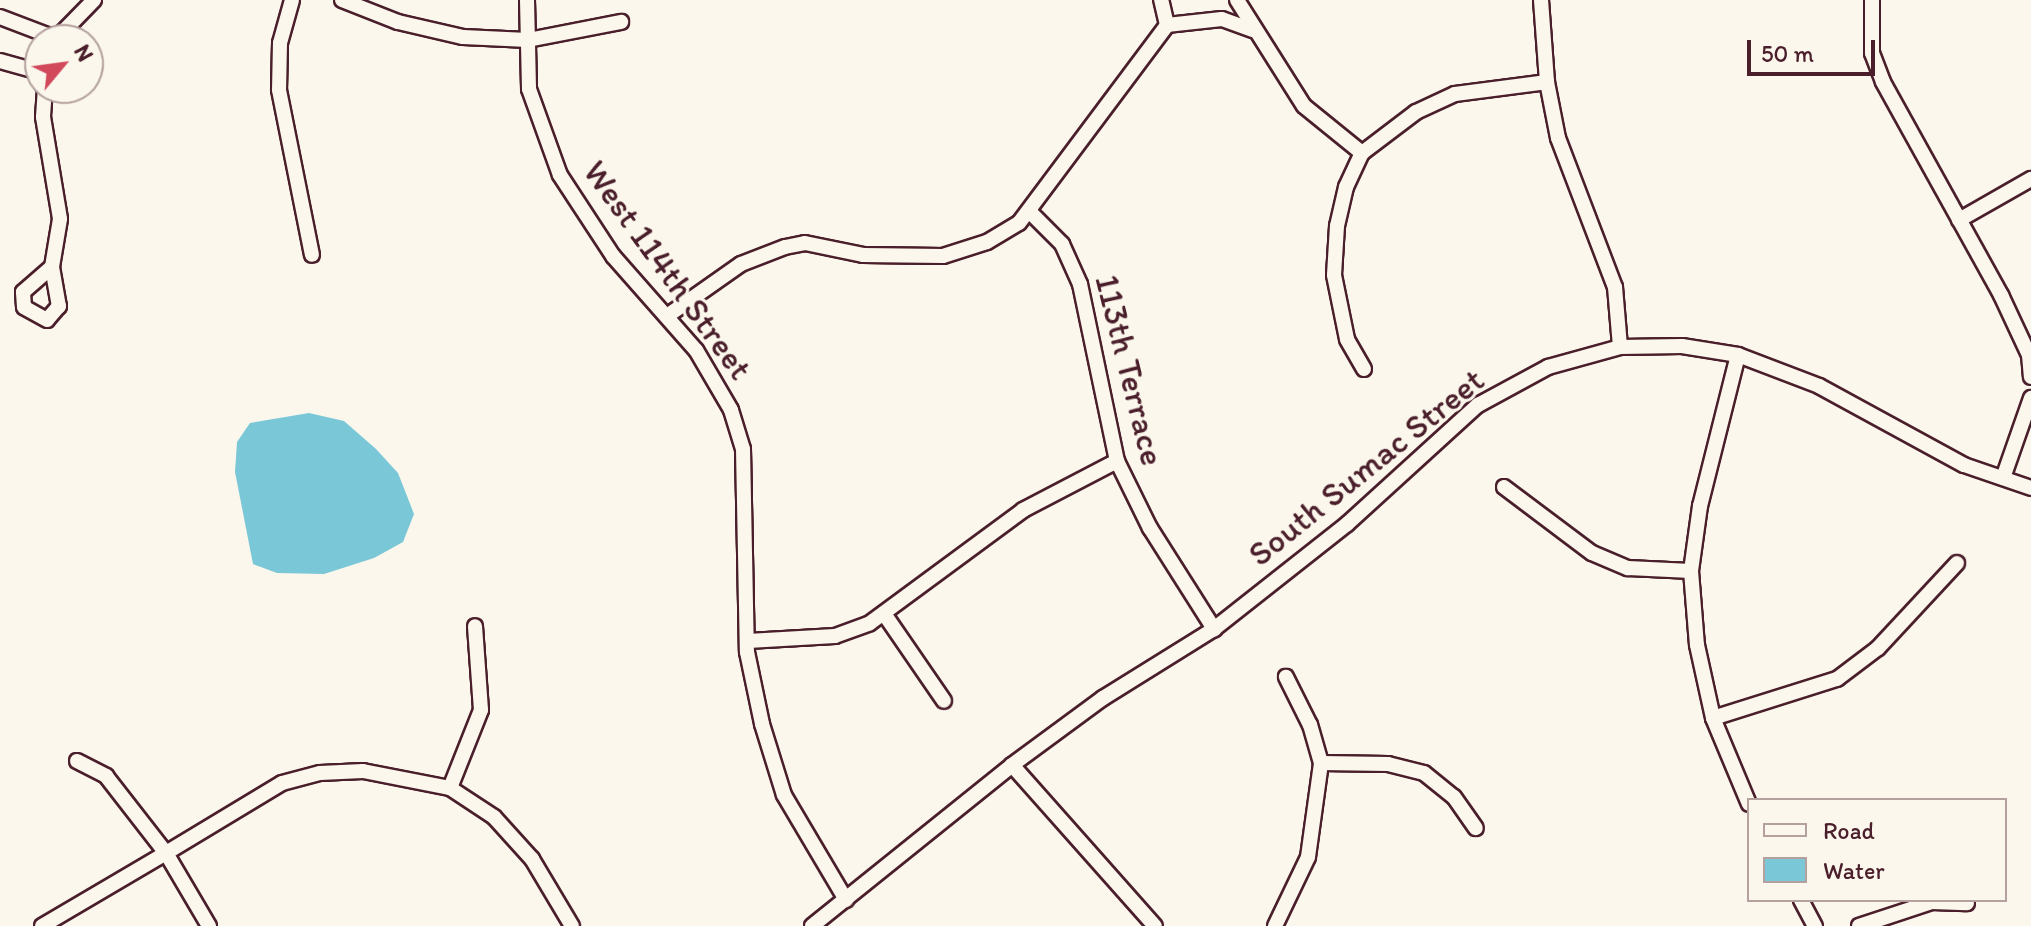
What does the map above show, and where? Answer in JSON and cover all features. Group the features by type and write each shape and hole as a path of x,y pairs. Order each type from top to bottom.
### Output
{"street":[{"path":"70,24 94,0"},
{"path":"292,0 280,43 279,90 312,255"},
{"path":"342,0 440,33 528,40 621,22"},
{"name":"West 114th Street","path":"527,0 529,89 560,175 613,256 667,316 712,376 731,410 743,449 748,641 762,724 784,795 846,900"},
{"path":"1161,0 1167,25"},
{"path":"1237,0 1253,30 1304,106 1362,153"},
{"path":"1541,0 1547,82 1572,182 1615,287 1620,347"},
{"path":"1872,0 1872,53 1883,82 2029,355 2031,377"},
{"path":"0,17 24,27"},
{"path":"667,316 741,264 785,247 805,243 863,255 943,256 987,242 1031,213 1167,25 1222,19 1253,30"},
{"path":"0,61 24,68"},
{"path":"1364,369 1347,339 1334,275 1343,200 1362,153 1416,112 1455,94 1547,82"},
{"path":"44,104 43,117 60,219 52,267"},
{"path":"1959,220 2031,179"},
{"name":"113th Terrace","path":"1031,213 1062,244 1080,284 1117,461 1150,528 1214,629"},
{"name":"South Sumac Street","path":"812,926 1012,765 1103,698 1214,629 1347,524 1478,405 1548,367 1620,347 1682,346 1738,355 1819,386 1964,465 2031,488"},
{"path":"1738,355 1700,506 1691,571 1697,645 1713,718 1747,799"},
{"path":"2003,478 2031,398"},
{"path":"748,641 835,636 885,615 1023,510 1117,461"},
{"path":"1504,487 1592,553 1628,568 1691,571"},
{"path":"1713,718 1837,679 1878,648 1957,563"},
{"path":"885,615 944,701"},
{"path":"450,788 481,710 475,626"},
{"path":"1275,926 1308,857 1321,763 1310,725 1286,677"},
{"path":"77,761 106,776 166,853 209,926"},
{"path":"1321,763 1388,764 1424,773 1454,797 1476,828"},
{"path":"1012,765 1155,926"},
{"path":"42,926 282,783 320,773 363,771 450,788 494,817 532,859 572,926"},
{"path":"1802,902 1815,926"},
{"path":"1859,926 1932,902 1967,903"}],"water":[{"path":"309,413 344,421 376,449 398,473 414,514 403,542 374,558 324,574 277,573 253,564 235,472 237,442 250,423"}]}
